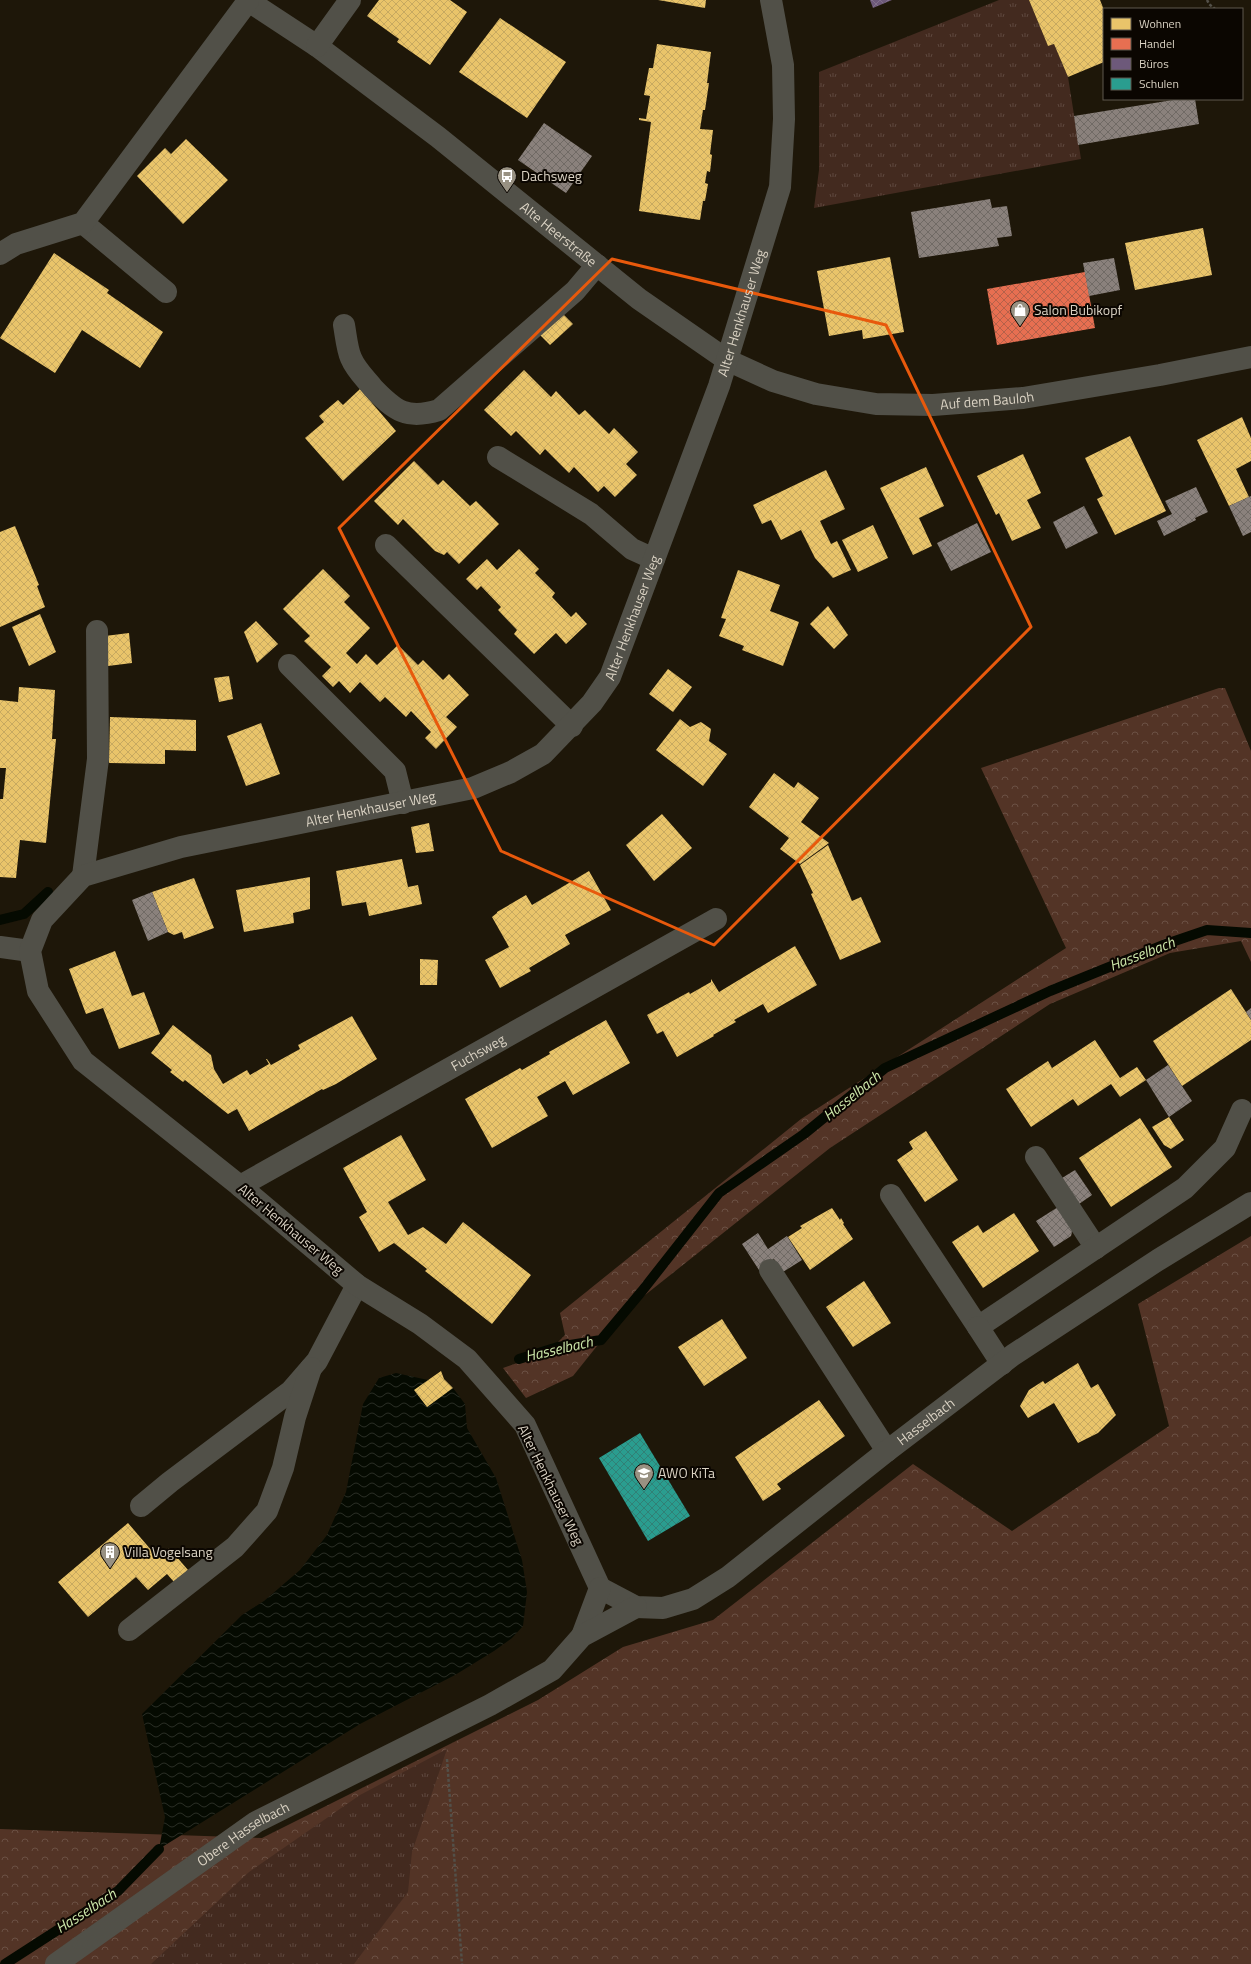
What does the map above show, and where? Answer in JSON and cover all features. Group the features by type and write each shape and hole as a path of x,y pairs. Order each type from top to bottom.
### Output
{"street":[{"path":"317,46 350,0"},
{"name":"Alter Henkhauser Weg","path":"83,876 181,847 282,825 403,803 473,788 511,772 543,754 572,726 592,703 610,677 719,386 780,187 784,119 783,65 771,0"},
{"path":"0,254 16,244 83,222 247,1"},
{"name":"Alte Heerstraße","path":"247,1 317,46 438,137 639,299 727,360"},
{"path":"83,222 166,292"},
{"path":"344,325 350,357 358,371 372,387 400,412 414,415 426,414 439,410 445,405 575,291 597,265"},
{"name":"Auf dem Bauloh","path":"727,360 773,381 816,394 876,404 933,405 1023,398 1160,375 1251,357"},
{"path":"498,457 591,514 632,549 654,559"},
{"path":"386,545 572,726"},
{"path":"0,947 30,951 42,920 83,876 98,759 97,631"},
{"path":"289,665 395,771 403,803"},
{"name":"Fuchsweg","path":"240,1186 716,919"},
{"name":"Alter Henkhauser Weg","path":"30,951 38,991 82,1061 240,1186 357,1285 420,1324 467,1359 525,1426 600,1588"},
{"path":"978,1327 1185,1188 1225,1148 1242,1110"},
{"path":"1036,1157 1096,1248"},
{"path":"891,1195 1002,1364"},
{"name":"Hasselbach","path":"600,1588 636,1607 663,1608 693,1600 728,1577 887,1451 1002,1364 1158,1260 1251,1203"},
{"path":"770,1270 887,1451"},
{"path":"141,1506 170,1482 291,1392 311,1368 340,1319 347,1301 357,1285"},
{"path":"129,1630 235,1547 267,1511 283,1468 295,1417 311,1368"},
{"path":"582,1636 600,1588"},
{"path":"582,1636 636,1607"},
{"name":"Obere Hasselbach","path":"56,1964 256,1822 490,1705 552,1670 582,1636"}],"path":[{"path":"1207,0 1208,4 1214,8"},
{"path":"444,1728 462,1964"}],"highlighted area":[{"path":"612,259 886,325 1031,627 714,945 501,851 339,528"}],"green space":[{"path":"999,0 1029,0 1048,46 1054,44 1068,77 1081,159 814,208 819,170 819,72"},
{"path":"1219,688 1225,688 1251,751 1251,962 1241,941 1170,953 1050,1004 830,1148 625,1311 573,1376 526,1398 503,1368 548,1352 565,1335 560,1313 801,1119 1066,948 981,768"},
{"path":"1251,1236 1251,1964 0,1964 0,1829 262,1838 538,1700 623,1647 713,1620 913,1464 1012,1531 1169,1426 1138,1304"},
{"path":"447,1749 412,1852 408,1892 354,1964 151,1964 249,1872 360,1795"}],"water":[{"path":"396,1373 428,1380 414,1390 427,1407 453,1388 465,1404 467,1428 496,1478 522,1560 527,1592 523,1626 512,1638 494,1651 455,1675 360,1724 159,1849 165,1817 142,1714 242,1615 264,1601 300,1570 327,1535 346,1492 363,1404 379,1378"}],"building: Wohnen":[{"path":"379,0 450,0 467,12 430,65 397,42 399,39 367,16"},
{"path":"658,0 706,0 705,8"},
{"path":"1029,0 1100,0 1103,8 1103,62 1068,77 1054,44 1048,46"},
{"path":"500,18 566,62 527,118 459,72"},
{"path":"657,44 711,52 707,83 709,83 705,110 703,110 700,129 713,130 710,154 712,155 710,172 707,171 705,183 708,184 700,220 639,211 651,122 639,120 639,118 646,119 650,96 644,95 649,68 653,68"},
{"path":"186,139 228,180 183,224 137,176 165,148 171,154"},
{"path":"1203,228 1212,275 1135,290 1125,243"},
{"path":"54,253 109,290 107,293 163,332 140,368 82,330 55,373 0,338"},
{"path":"890,257 904,332 863,339 862,330 829,336 817,271"},
{"path":"562,313 573,324 550,345 539,334"},
{"path":"524,370 551,397 556,391 579,415 585,410 609,434 614,428 638,452 626,464 637,475 615,497 604,486 598,492 574,467 569,473 545,449 540,455 516,431 511,436 484,410"},
{"path":"360,389 396,431 343,481 305,438 324,422 319,416 338,400 343,405"},
{"path":"1242,417 1251,438 1251,461 1236,469 1249,497 1229,506 1197,440"},
{"path":"1130,436 1166,511 1115,535 1097,499 1103,496 1085,458"},
{"path":"1023,454 1041,493 1027,500 1041,528 1012,541 999,513 996,515 977,476"},
{"path":"414,461 438,485 443,480 470,506 476,501 499,524 459,564 447,552 444,555 435,551 403,519 398,525 374,501"},
{"path":"926,467 944,506 919,518 932,546 913,555 880,488"},
{"path":"826,470 845,509 820,521 831,544 837,541 851,570 833,578 815,558 801,530 781,540 771,520 762,524 753,505"},
{"path":"873,525 888,558 858,572 842,540"},
{"path":"15,526 39,585 37,586 45,607 0,627 0,532"},
{"path":"519,549 539,569 535,573 555,593 552,597 571,617 576,612 587,624 566,644 556,633 534,654 514,634 517,630 498,610 501,607 481,586 477,590 466,579 487,559 497,570"},
{"path":"323,569 350,596 344,602 370,628 346,653 357,664 366,654 377,665 398,645 418,665 423,660 443,680 449,674 469,695 446,717 457,727 436,749 425,738 431,732 411,711 406,717 385,697 380,702 360,682 350,693 339,681 333,687 322,676 331,667 304,641 310,636 283,609"},
{"path":"738,570 780,585 770,611 799,622 783,666 742,650 744,646 719,636 726,619 721,618"},
{"path":"828,606 848,635 834,649 810,624"},
{"path":"40,614 56,652 29,666 12,627"},
{"path":"256,621 278,644 257,663 244,632"},
{"path":"129,633 132,663 108,666 105,636"},
{"path":"668,669 692,687 673,712 649,694"},
{"path":"229,676 233,699 219,702 214,678"},
{"path":"19,687 55,690 52,739 56,739 46,843 20,840 16,878 0,877 0,799 3,799 6,768 0,768 0,700 18,702"},
{"path":"110,717 196,720 196,751 165,750 165,764 109,763"},
{"path":"680,719 690,727 701,722 711,729 709,741 727,754 703,786 656,750"},
{"path":"261,723 280,774 246,786 227,736"},
{"path":"774,773 794,788 798,782 819,798 801,822 829,843 800,864 780,849 789,838 749,807"},
{"path":"662,814 692,848 654,881 626,845"},
{"path":"429,823 434,851 416,853 411,827"},
{"path":"828,845 852,901 861,897 881,942 840,960 800,865"},
{"path":"402,859 408,887 418,885 422,904 369,916 366,902 342,906 336,871"},
{"path":"589,871 611,910 565,935 570,944 529,968 531,971 500,988 485,960 509,947 492,917 497,912 526,895 532,905"},
{"path":"310,877 310,909 293,913 294,923 244,932 236,890"},
{"path":"194,878 214,928 184,939 182,932 174,935 168,932 152,892"},
{"path":"795,946 817,985 768,1013 763,1004 734,1020 736,1022 677,1057 663,1031 657,1034 647,1015 689,992 690,994 711,982 711,979 719,992"},
{"path":"115,951 132,996 144,992 160,1034 119,1049 103,1008 86,1014 69,969"},
{"path":"420,959 438,960 437,985 420,985"},
{"path":"1231,989 1251,1020 1251,1040 1182,1086 1153,1041"},
{"path":"352,1016 377,1059 336,1084 323,1090 322,1089 249,1131 237,1109 228,1114 185,1080 183,1082 170,1072 172,1070 151,1053 173,1025 211,1055 214,1069 223,1084 247,1070 250,1075 269,1064 266,1059 271,1065 300,1049 298,1045"},
{"path":"606,1020 630,1063 573,1095 565,1081 537,1097 548,1116 492,1148 465,1099 520,1068 522,1070 550,1054 549,1052"},
{"path":"1095,1040 1120,1078 1137,1067 1146,1080 1120,1097 1111,1084 1078,1106 1073,1099 1031,1127 1006,1089 1048,1061 1052,1068"},
{"path":"1169,1117 1184,1140 1171,1149 1164,1145 1152,1127"},
{"path":"1140,1118 1172,1167 1111,1207 1079,1158"},
{"path":"926,1131 958,1180 925,1202 897,1160 913,1149 909,1142"},
{"path":"401,1135 426,1180 388,1202 408,1235 423,1227 446,1244 463,1222 531,1275 492,1324 425,1271 427,1269 394,1243 379,1252 359,1217 367,1212 343,1168"},
{"path":"832,1208 840,1220 841,1218 844,1223 843,1224 853,1239 810,1270 788,1237 802,1228 800,1226"},
{"path":"1014,1213 1039,1251 983,1288 952,1242 978,1225 983,1233"},
{"path":"864,1281 891,1323 853,1347 826,1307"},
{"path":"722,1319 747,1358 704,1386 678,1347"},
{"path":"1078,1363 1091,1388 1098,1384 1116,1415 1098,1433 1078,1443 1054,1403 1028,1418 1020,1406 1029,1390 1043,1381 1045,1384"},
{"path":"441,1371 444,1379 453,1388 427,1407 414,1390"},
{"path":"819,1400 845,1436 777,1484 781,1489 763,1501 735,1457"},
{"name":"Villa Vogelsang","path":"128,1523 158,1558 169,1548 188,1570 174,1582 167,1574 148,1590 136,1577 88,1617 58,1582"}],"building: Handel":[{"path":"1085,272 1095,328 997,345 987,289"}],"building: Büros":[{"path":"870,0 892,0 873,8"}],"building: Schulen":[{"name":"AWO KiTa","path":"640,1433 690,1516 648,1541 599,1458"}],"building: Industrie":[{"path":"1173,100 1195,100 1199,124 1078,145 1074,116"},
{"path":"544,123 592,156 566,193 518,160"},
{"path":"990,199 992,208 1007,206 1012,236 997,238 999,246 919,258 911,212"},
{"path":"1114,258 1120,290 1089,296 1083,263"},
{"path":"1196,487 1208,512 1195,518 1196,520 1164,536 1157,521 1172,514 1165,501"},
{"path":"1251,496 1251,532 1243,536 1229,506"},
{"path":"1084,506 1098,533 1066,549 1053,522"},
{"path":"977,523 991,552 951,571 937,543"},
{"path":"152,892 168,932 148,941 132,900"},
{"path":"1251,1008 1251,1020 1246,1012"},
{"path":"1168,1065 1192,1101 1169,1117 1146,1080"},
{"path":"1075,1170 1092,1195 1079,1204 1062,1178"},
{"path":"1058,1207 1073,1228 1071,1236 1054,1247 1036,1221"},
{"path":"758,1233 768,1249 787,1236 802,1260 783,1272 774,1259 759,1270 742,1244"}],"waterway":[{"path":"0,920 24,914 48,892"},
{"name":"Hasselbach","path":"519,1359 558,1347 601,1340 642,1291 719,1193 804,1134 885,1068 1050,991 1166,944 1207,930 1251,933"},
{"name":"Hasselbach","path":"5,1964 118,1891 159,1849"}],"place":[{"name":"Dachsweg","path":"507,193"},
{"name":"Salon Bubikopf","path":"1020,327"},
{"name":"AWO KiTa","path":"644,1490"},
{"name":"Villa Vogelsang","path":"110,1569"}]}
